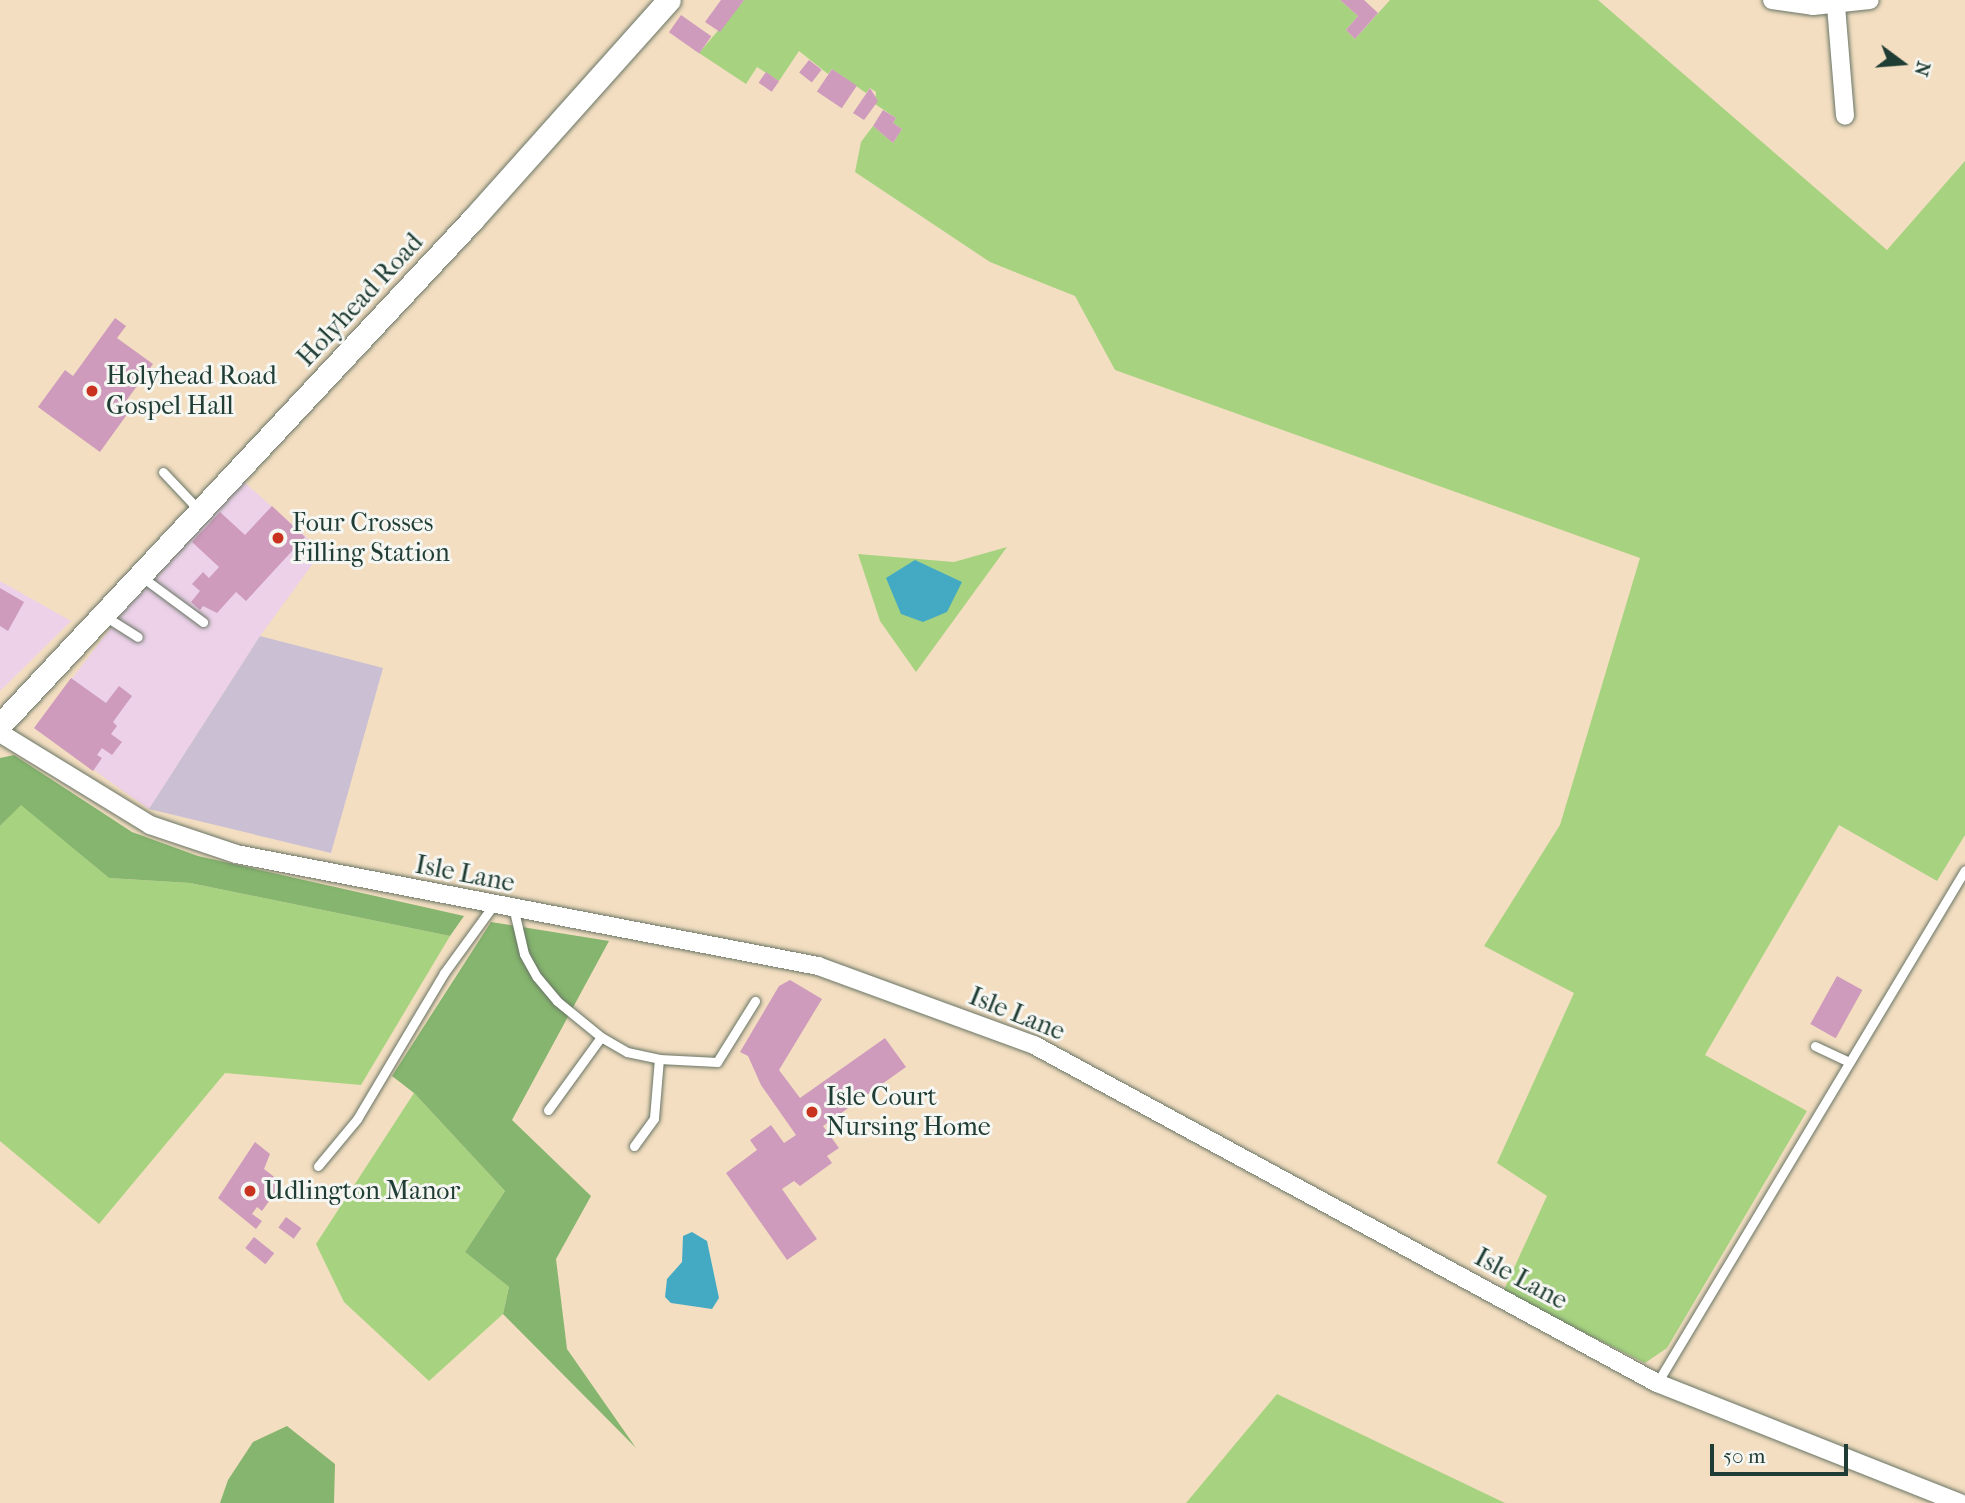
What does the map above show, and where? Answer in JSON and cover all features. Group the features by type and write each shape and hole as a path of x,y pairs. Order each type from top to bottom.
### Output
{"main road":[{"name":"Holyhead Road","path":"0,725 472,220 668,0"}],"street":[{"path":"1772,0 1836,6 1870,0"},
{"path":"1836,6 1845,116"},
{"name":"Isle Lane","path":"0,733 150,825 236,854 492,907 818,966 1034,1045 1657,1382 1929,1497 1960,1503"}],"lane":[{"path":"163,472 201,512"},
{"path":"140,576 203,622"},
{"path":"102,614 138,637"},
{"path":"1657,1382 1965,870"},
{"path":"318,1166 356,1119 444,974 492,907"},
{"path":"514,911 524,954 537,977 557,1001 601,1037 627,1052 659,1059 717,1062 755,1001"},
{"path":"548,1110 601,1037"},
{"path":"1815,1046 1849,1062"},
{"path":"634,1146 654,1118 659,1059"}],"shaded area":[{"path":"244,482 322,551 260,636 149,809 34,728 123,612"},
{"path":"0,581 71,621 0,691"},
{"path":"260,636 383,668 331,853 149,809"}],"green space":[{"path":"744,0 1340,0 1358,16 1346,30 1355,39 1390,0 1598,0 1887,250 1965,161 1965,835 1937,881 1839,825 1705,1055 1807,1111 1667,1348 1645,1363 1503,1292 1547,1196 1497,1163 1574,993 1484,946 1560,825 1640,558 1115,370 1075,296 990,262 855,172 861,142 873,126 893,143 902,129 893,123 896,118 875,104 876,92 870,88 866,93 832,69 828,74 799,51 779,81 757,67 746,84 699,53"},
{"path":"1007,547 916,672 880,621 858,554 954,562"},
{"path":"14,755 132,832 198,856 464,916 450,936 190,883 109,878 21,805 0,826 0,758"},
{"path":"21,804 109,878 190,883 450,936 361,1085 225,1073 99,1224 0,1141 0,826"},
{"path":"491,922 609,941 512,1120 591,1196 556,1259 567,1349 636,1448 503,1314 509,1287 465,1252 505,1191 414,1093 392,1076"},
{"path":"414,1093 505,1191 465,1252 509,1287 503,1314 429,1381 344,1302 316,1244"},
{"path":"1277,1394 1505,1503 1186,1503"},
{"path":"287,1426 335,1464 334,1503 220,1503 228,1480 253,1442"}],"water":[{"path":"915,560 962,582 947,612 923,622 901,614 886,578"},
{"path":"692,1232 707,1241 719,1298 712,1309 671,1303 665,1297 667,1279 682,1262 683,1236"}],"building":[{"path":"721,0 744,0 720,32 705,22"},
{"path":"1340,0 1364,0 1378,13 1355,39 1346,30 1358,16"},
{"path":"681,15 711,36 699,53 669,32"},
{"path":"809,60 822,70 812,82 799,73"},
{"path":"832,69 857,86 842,108 817,91"},
{"path":"766,72 779,81 772,92 759,83"},
{"path":"870,88 878,101 864,120 853,113"},
{"path":"883,110 896,118 893,123 902,129 893,143 873,126"},
{"name":"Holyhead Road Gospel Hall","path":"115,318 126,326 117,338 153,364 121,408 128,413 100,452 38,407 65,370 73,376"},
{"path":"272,506 305,537 246,601 236,592 217,613 203,606 200,610 191,602 200,591 192,584 203,572 209,578 219,567 192,542 220,512 245,535"},
{"path":"0,588 24,602 8,631 0,626"},
{"path":"71,678 106,703 119,686 132,696 113,722 117,726 111,734 122,742 112,755 102,748 97,755 102,758 93,771 34,728"},
{"path":"1837,976 1862,990 1836,1038 1810,1024"},
{"name":"Isle Court Nursing Home","path":"790,980 822,999 779,1070 800,1098 885,1038 906,1067 823,1126 839,1148 827,1156 832,1163 800,1186 794,1181 782,1189 817,1239 787,1260 726,1173 757,1150 750,1140 771,1125 784,1143 796,1135 761,1085 748,1056 740,1052 779,986"},
{"name":"Udlington Manor","path":"255,1142 270,1154 264,1169 282,1183 262,1211 257,1207 252,1214 262,1221 256,1229 218,1198"},
{"path":"286,1217 301,1228 294,1239 278,1228"},
{"path":"254,1237 274,1253 265,1264 245,1248"}],"place":[{"name":"Holyhead Road Gospel Hall","path":"92,391"},
{"name":"Four Crosses Filling Station","path":"278,538"},
{"name":"Isle Court Nursing Home","path":"812,1112"},
{"name":"Udlington Manor","path":"250,1191"}]}
